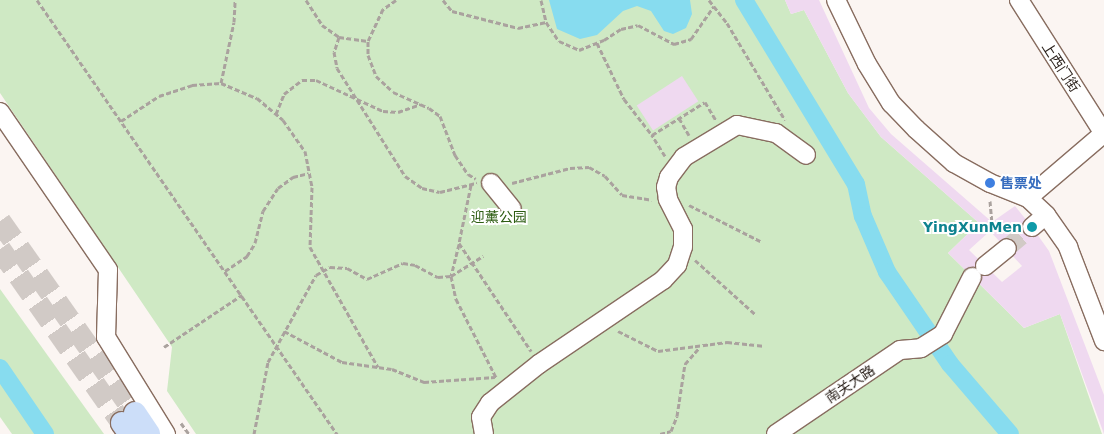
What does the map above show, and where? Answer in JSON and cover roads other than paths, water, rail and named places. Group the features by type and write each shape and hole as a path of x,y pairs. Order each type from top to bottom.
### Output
{"main road":[{"path":"129,423 150,434"}],"street":[{"path":"836,0 891,103 916,129 954,163 990,183 1028,198 1046,216 1068,247 1104,341"},
{"name":"上西门街","path":"1019,0 1104,134"},
{"path":"0,112 108,270 106,337 166,434"},
{"path":"484,434 481,416 500,384 539,364 663,280 677,265 682,247 683,229 668,199 666,187 674,170 697,147 737,125 758,127 776,133 806,155"},
{"path":"1028,198 1104,134"},
{"path":"491,183 512,209"},
{"path":"1032,227 1046,216"},
{"name":"南关大路","path":"776,434 900,350 928,345 943,334 978,271 1007,248"}],"water":[{"path":"549,0 690,0 692,14 686,28 673,34 664,31 651,11 637,6 623,11 597,35 580,39 557,29"}],"waterway":[{"path":"744,0 856,184 863,216 887,272 950,364 1010,434"},
{"path":"0,368 45,434"}],"tunnel":[{"path":"0,221 135,413"},
{"path":"1007,248 1032,227"},
{"path":"0,249 122,423"}],"place":[{"name":"售票处","path":"990,183"},
{"name":"YingXunMen","path":"1032,227"}],"park label":[{"name":"迎薰公园","path":"499,217"}]}
